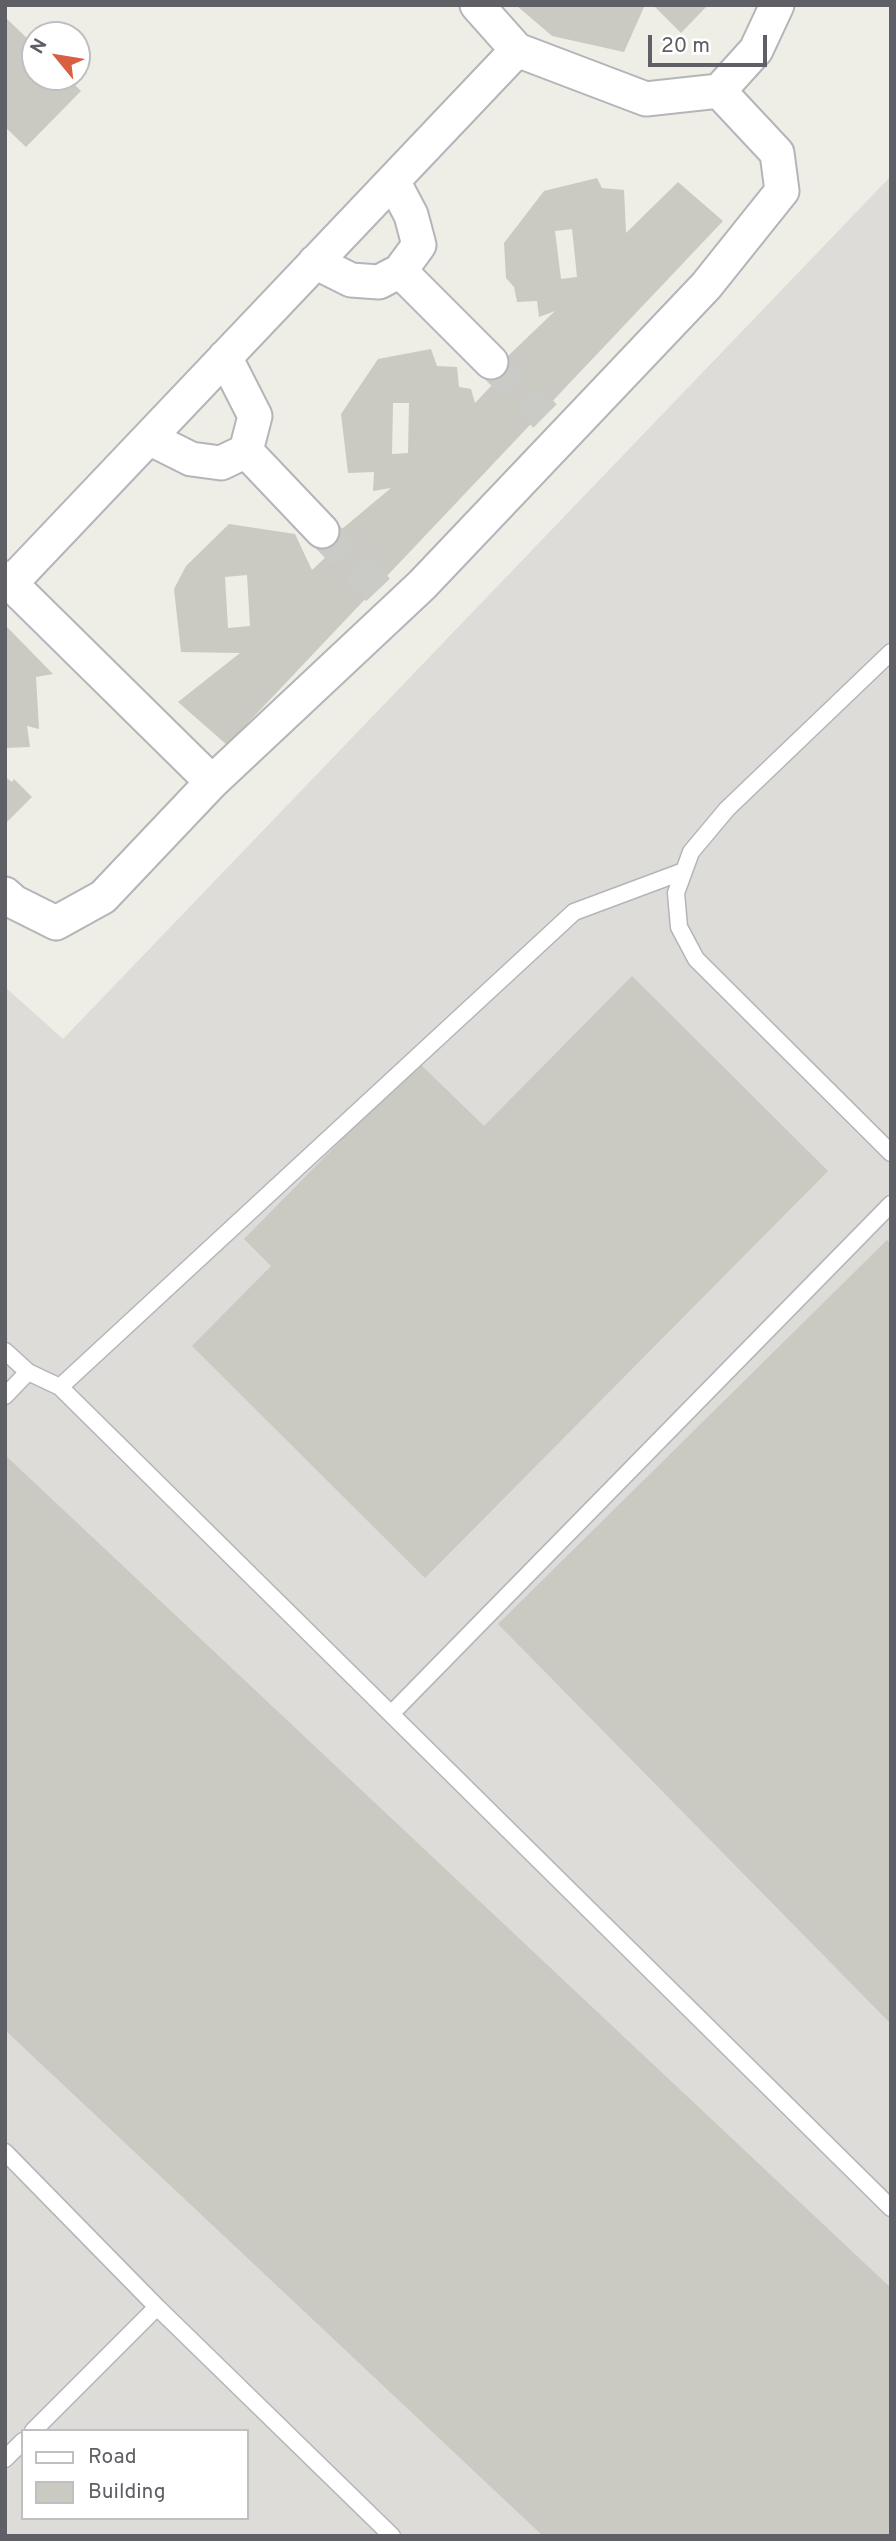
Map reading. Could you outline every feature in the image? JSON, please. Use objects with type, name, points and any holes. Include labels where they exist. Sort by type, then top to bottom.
[{"type":"street","points":[[477,5],[517,50],[646,99],[719,91],[757,50],[777,5]]},
{"type":"street","points":[[212,782],[8,580],[149,438],[517,50]]},
{"type":"street","points":[[5,894],[14,902],[56,923],[103,897],[387,599],[422,585],[555,426],[706,286],[782,191],[777,153],[719,91]]},
{"type":"street","points":[[316,262],[351,280],[360,281],[379,282],[400,271],[419,245],[411,215],[393,181]]},
{"type":"street","points":[[400,271],[491,362]]},
{"type":"street","points":[[149,438],[191,459],[221,463],[246,451],[255,416],[225,357]]},
{"type":"street","points":[[246,451],[322,531]]},
{"type":"lane","points":[[891,652],[727,809],[691,852],[676,893],[679,927],[696,959],[891,1153]]},
{"type":"lane","points":[[60,1387],[574,912],[684,871]]},
{"type":"lane","points":[[391,1714],[891,1204]]},
{"type":"lane","points":[[5,1351],[28,1372],[60,1387],[889,2203]]},
{"type":"lane","points":[[5,1396],[28,1372]]},
{"type":"lane","points":[[5,2152],[157,2307],[392,2536]]},
{"type":"lane","points":[[35,2429],[157,2307]]},
{"type":"lane","points":[[5,2459],[21,2443]]},
{"type":"shaded area","points":[[891,176],[891,2536],[5,2536],[5,987],[63,1039]]},
{"type":"building","points":[[516,5],[645,5],[624,52],[552,36]]},
{"type":"building","points":[[653,5],[708,5],[681,33]]},
{"type":"building","points":[[5,17],[21,32],[21,91],[81,91],[26,147],[5,127]]},
{"type":"building","points":[[597,178],[602,188],[624,190],[626,233],[678,182],[723,221],[227,745],[178,702],[240,653],[181,652],[174,589],[186,566],[229,524],[295,534],[312,570],[327,556],[318,549],[391,488],[373,491],[374,472],[348,473],[341,414],[378,359],[431,349],[437,366],[457,367],[459,387],[471,389],[475,403],[492,385],[486,377],[555,311],[539,317],[537,301],[517,302],[514,287],[506,278],[504,243],[544,191]],"holes":[[[572,229],[577,277],[561,279],[555,231]],[[393,403],[409,403],[408,453],[392,454]],[[247,575],[250,626],[228,628],[225,577]]]},
{"type":"building","points":[[5,625],[53,674],[36,677],[39,729],[27,726],[30,747],[5,748]]},
{"type":"building","points":[[5,777],[12,782],[14,779],[32,797],[5,824]]},
{"type":"building","points":[[632,976],[828,1171],[425,1578],[192,1346],[271,1266],[244,1239],[418,1062],[484,1126]]},
{"type":"building","points":[[887,1240],[891,1244],[891,2024],[498,1624]]},
{"type":"building","points":[[5,1455],[891,2288],[891,2536],[543,2536],[5,2030]]},
{"type":"tunnel","points":[[491,362],[545,416]]},
{"type":"tunnel","points":[[322,531],[378,590]]}]
